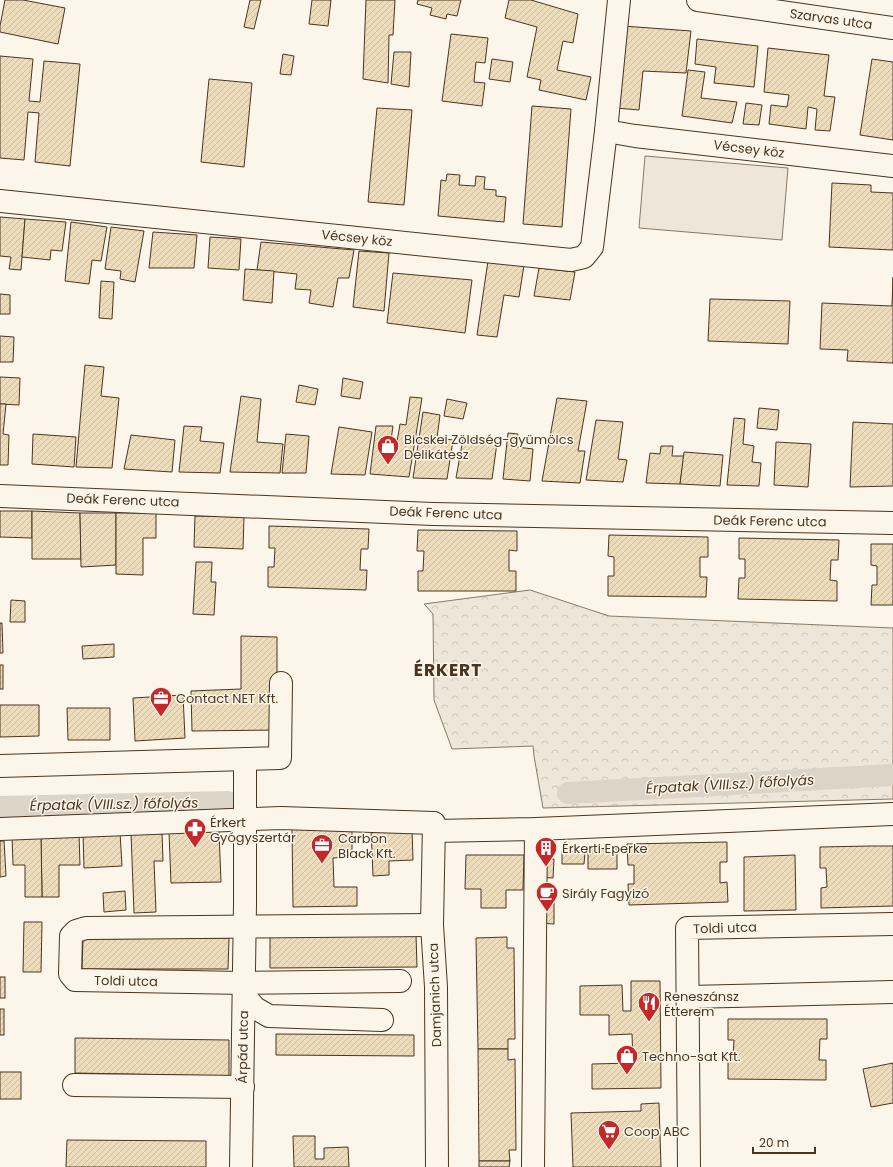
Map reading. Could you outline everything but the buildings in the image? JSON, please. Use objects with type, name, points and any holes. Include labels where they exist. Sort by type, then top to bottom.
[{"type":"street","name":"Vécsey köz","points":[[0,201],[571,260],[584,257],[592,248],[606,131],[619,0]]},
{"type":"street","name":"Szarvas utca","points":[[698,0],[893,28]]},
{"type":"street","name":"Vécsey köz","points":[[606,131],[634,136],[893,166]]},
{"type":"street","name":"Deák Ferenc utca","points":[[0,496],[433,514],[893,523]]},
{"type":"street","points":[[0,766],[280,758],[281,683]]},
{"type":"street","points":[[245,759],[245,926]]},
{"type":"street","points":[[0,829],[281,818],[434,827],[536,829],[893,814]]},
{"type":"street","name":"Damjanich utca","points":[[434,827],[432,924],[436,987],[437,1167]]},
{"type":"street","points":[[533,1167],[536,829]]},
{"type":"street","name":"Toldi utca","points":[[400,981],[244,989],[75,980],[70,974],[71,936],[76,931],[86,928],[432,924]]},
{"type":"street","name":"Toldi utca","points":[[688,998],[687,928],[893,924]]},
{"type":"street","name":"Árpád utca","points":[[241,1167],[245,926]]},
{"type":"street","points":[[244,989],[255,1008],[270,1016],[382,1020]]},
{"type":"street","points":[[689,1167],[688,998],[893,992]]},
{"type":"street","points":[[74,1085],[243,1087]]},
{"type":"green space","points":[[645,156],[788,168],[782,240],[639,228]]},
{"type":"green space","points":[[530,590],[609,616],[893,628],[893,799],[543,808],[533,746],[452,749],[434,700],[433,614],[424,604]]},
{"type":"waterway","name":"Érpatak (VIII.sz.) főfolyás","points":[[568,793],[893,775]]},
{"type":"waterway","name":"Érpatak (VIII.sz.) főfolyás","points":[[0,807],[228,802]]},
{"type":"place","name":"Bicskei Zöldség-gyümölcs Delikátesz","points":[[388,466]]},
{"type":"place","name":"Contact NET Kft.","points":[[161,718]]},
{"type":"place","name":"Érkert Gyógyszertár","points":[[195,848]]},
{"type":"place","name":"Carbon Black Kft.","points":[[322,864]]},
{"type":"place","name":"Érkerti Eperke","points":[[546,868]]},
{"type":"place","name":"Sirály Fagyizó","points":[[547,912]]},
{"type":"place","name":"Reneszánsz Étterem","points":[[649,1022]]},
{"type":"place","name":"Techno-sat Kft.","points":[[627,1076]]},
{"type":"place","name":"Coop ABC","points":[[609,1150]]},
{"type":"district","name":"ÉRKERT","points":[[448,670]]}]
